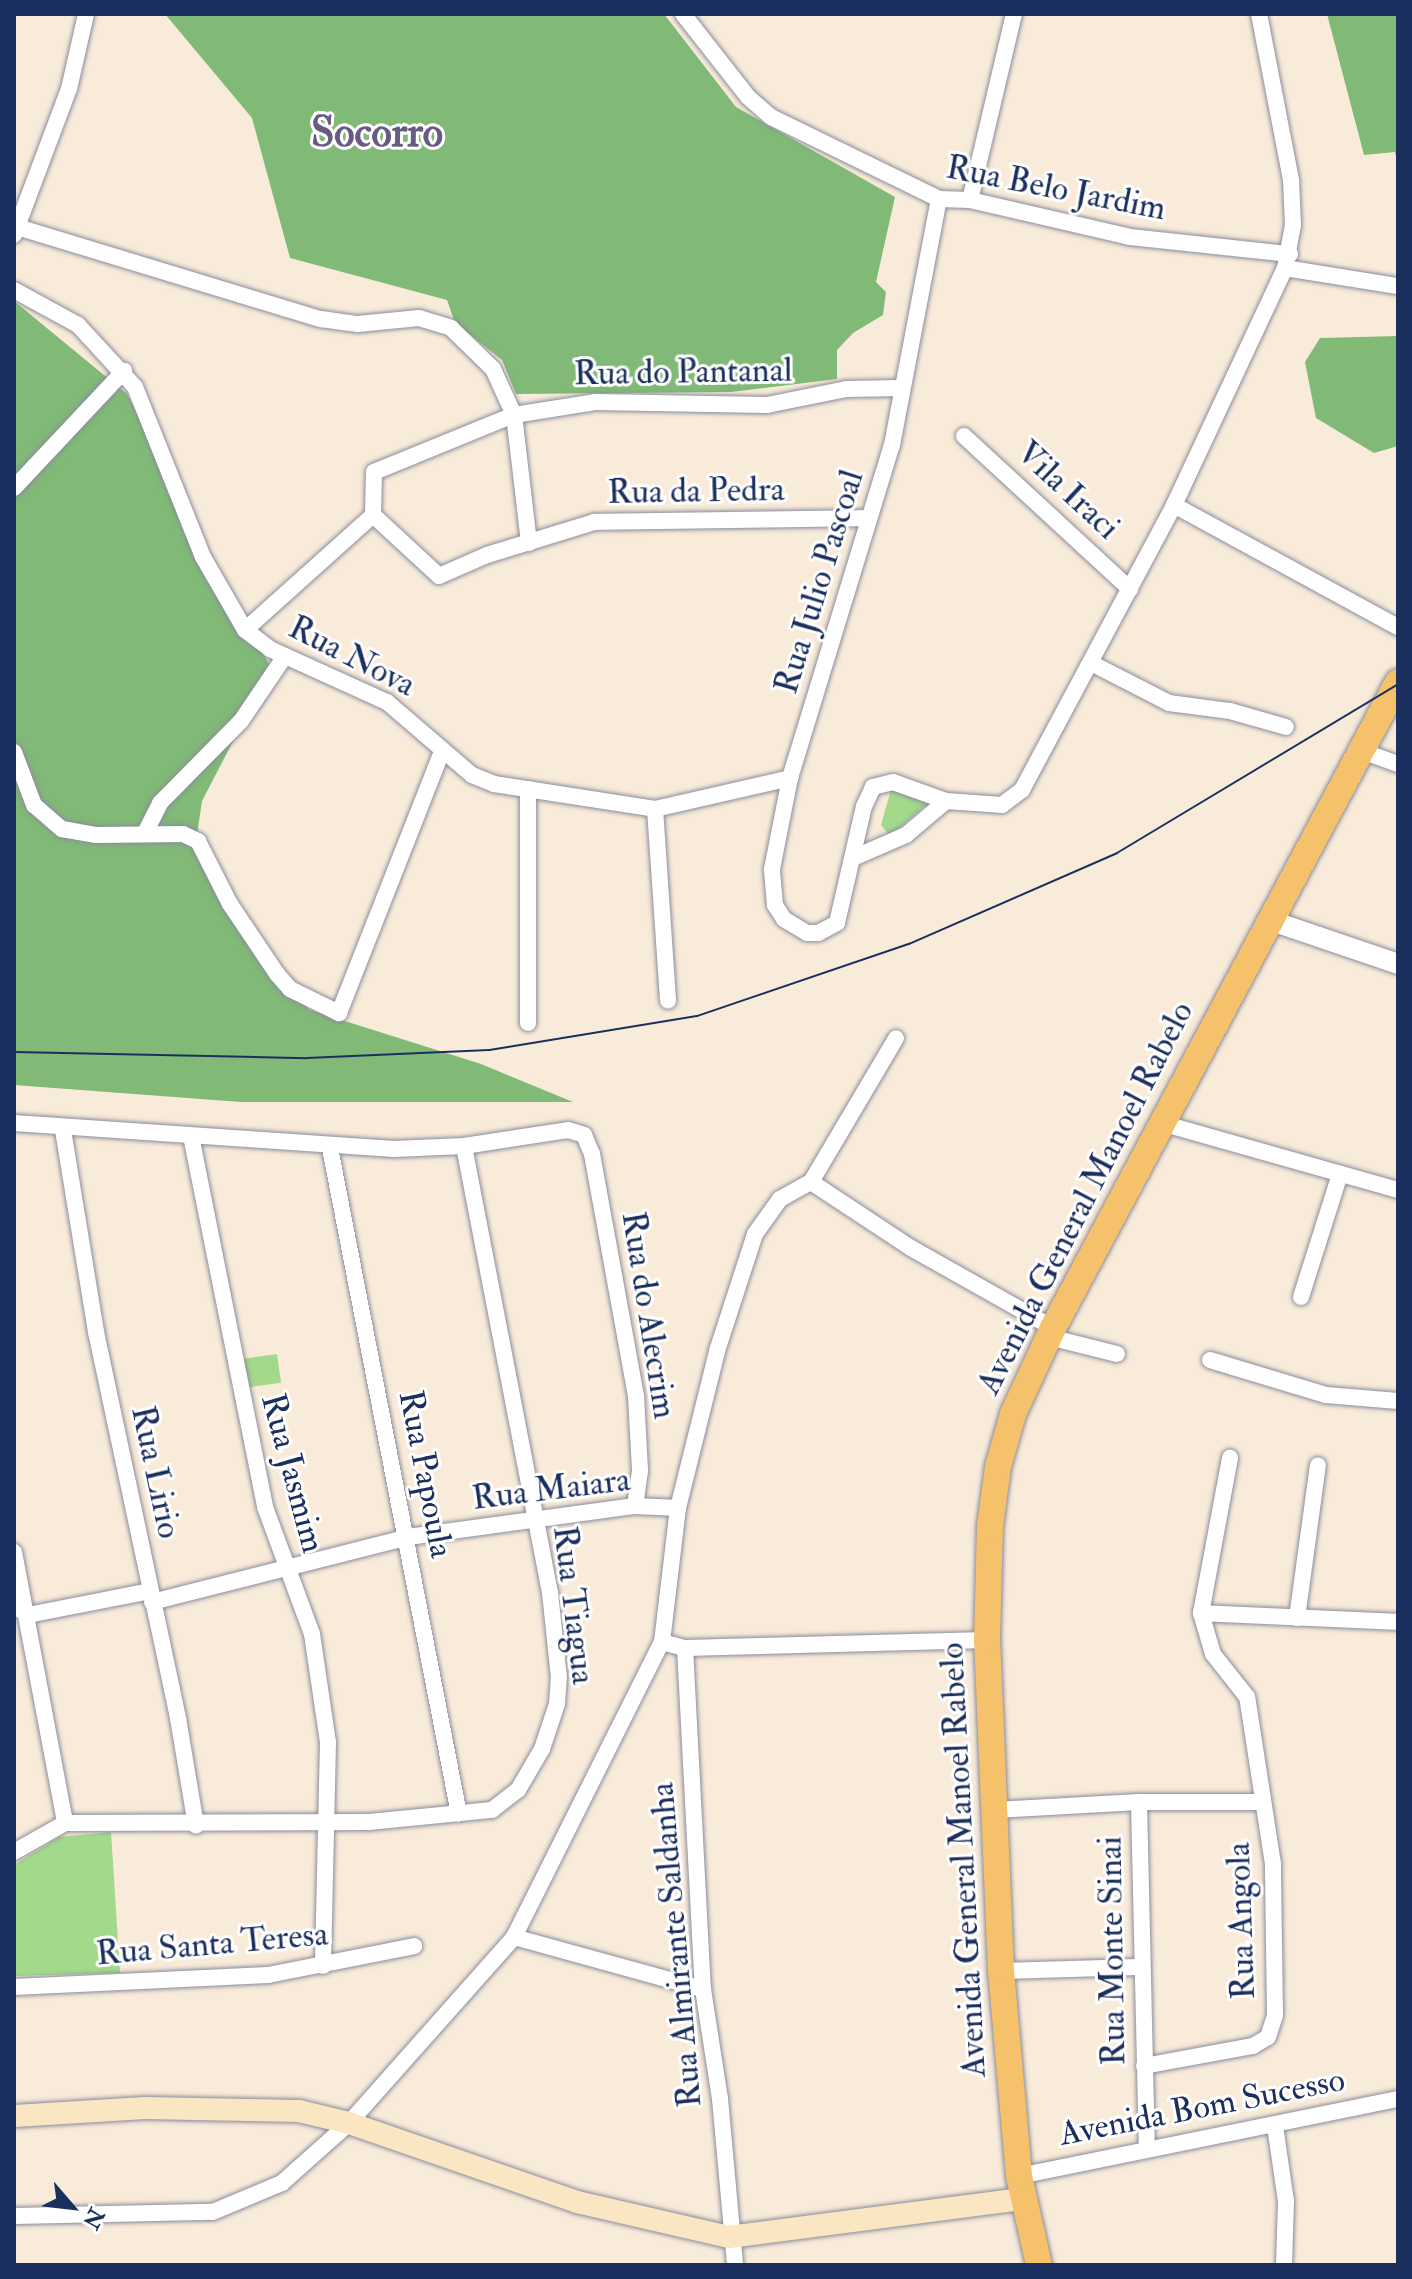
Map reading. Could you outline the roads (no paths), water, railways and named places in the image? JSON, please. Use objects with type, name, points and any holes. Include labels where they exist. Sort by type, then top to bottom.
[{"type":"main road","name":"Avenida General Manoel Rabelo","points":[[1039,2265],[1020,2187],[1001,1971],[987,1640],[990,1526],[998,1467],[1013,1414],[1051,1333],[1398,682]]},
{"type":"main road","points":[[14,2116],[273,2108],[349,2123],[577,2202],[729,2237],[1020,2187]]},
{"type":"street","points":[[86,14],[69,89],[15,230],[321,319],[358,324],[419,318],[451,328],[493,369],[514,415],[529,543]]},
{"type":"street","name":"Rua Belo Jardim","points":[[683,14],[748,97],[771,117],[939,199],[970,200],[1073,228],[1288,261],[1398,286]]},
{"type":"street","points":[[970,200],[1013,14]]},
{"type":"street","points":[[853,858],[873,787],[893,782],[946,801],[991,806],[1013,801],[1091,663],[1174,505],[1288,261],[1291,180],[1259,14]]},
{"type":"street","name":"Rua Julio Pascoal","points":[[853,858],[837,923],[807,933],[784,919],[775,905],[772,869],[790,778],[892,445],[939,199]]},
{"type":"street","name":"Rua Nova","points":[[14,290],[78,325],[124,371],[155,429],[203,557],[245,630],[285,656],[387,702],[472,775],[528,789],[655,809],[790,778]]},
{"type":"street","points":[[14,488],[124,371]]},
{"type":"street","name":"Rua do Pantanal","points":[[514,415],[595,402],[767,405],[846,389],[902,388]]},
{"type":"street","points":[[245,630],[373,515],[374,472],[514,415]]},
{"type":"street","name":"Vila Iraci","points":[[964,436],[1130,589]]},
{"type":"street","points":[[1174,505],[1398,627]]},
{"type":"street","name":"Rua da Pedra","points":[[373,515],[439,576],[529,543],[609,521],[868,518]]},
{"type":"street","points":[[145,833],[160,803],[241,721],[285,656]]},
{"type":"street","points":[[1091,663],[1169,703],[1230,711],[1286,727]]},
{"type":"street","points":[[1362,751],[1398,764]]},
{"type":"street","points":[[14,752],[34,805],[50,823],[96,835],[183,834],[198,841],[230,904],[277,974],[290,989],[339,1013],[442,752]]},
{"type":"street","points":[[528,789],[528,1023]]},
{"type":"street","points":[[853,858],[906,835],[946,801]]},
{"type":"street","points":[[655,809],[668,1001]]},
{"type":"street","points":[[1269,920],[1398,964]]},
{"type":"street","points":[[14,2216],[213,2212],[282,2183],[349,2123],[514,1937],[662,1642],[678,1508],[717,1351],[755,1234],[780,1199],[811,1182],[896,1038]]},
{"type":"street","points":[[14,1123],[63,1130],[191,1136],[330,1148],[464,1146]]},
{"type":"street","points":[[1161,1123],[1398,1190]]},
{"type":"street","name":"Rua Lirio","points":[[63,1130],[96,1332],[196,1825]]},
{"type":"street","name":"Rua do Alecrim","points":[[464,1146],[568,1130],[584,1135],[592,1154],[636,1396],[640,1471],[635,1506]]},
{"type":"street","name":"Rua Jasmim","points":[[191,1136],[240,1400],[265,1507],[312,1634],[328,1742],[325,1824]]},
{"type":"street","name":"Rua Tiagua","points":[[65,1823],[325,1824],[492,1810],[518,1790],[542,1749],[557,1704],[552,1606],[464,1146]]},
{"type":"street","name":"Rua Papoula","points":[[330,1148],[408,1537],[459,1814]]},
{"type":"street","points":[[1301,1297],[1340,1174]]},
{"type":"street","points":[[811,1182],[911,1248],[1051,1333],[1117,1354]]},
{"type":"street","points":[[1210,1360],[1326,1395],[1398,1401]]},
{"type":"street","points":[[1230,1458],[1201,1613],[1398,1622]]},
{"type":"street","points":[[1297,1618],[1318,1465]]},
{"type":"street","name":"Rua Maiara","points":[[21,1610],[151,1596],[408,1537],[534,1523],[635,1506],[678,1508]]},
{"type":"street","points":[[14,1552],[21,1610],[65,1823],[14,1852]]},
{"type":"street","name":"Rua Angola","points":[[1144,2066],[1253,2046],[1268,2037],[1275,2015],[1275,1889],[1247,1697],[1213,1654],[1201,1613]]},
{"type":"street","points":[[662,1642],[685,1648],[987,1640]]},
{"type":"street","name":"Rua Almirante Saldanha","points":[[685,1648],[703,1989],[720,2099],[729,2237],[735,2265]]},
{"type":"street","points":[[995,1810],[1139,1802],[1263,1802]]},
{"type":"street","name":"Rua Monte Sinai","points":[[1139,1802],[1139,1967],[1147,2147]]},
{"type":"street","points":[[323,1966],[325,1824]]},
{"type":"street","points":[[514,1937],[703,1989]]},
{"type":"street","name":"Rua Santa Teresa","points":[[14,1987],[268,1975],[414,1946]]},
{"type":"street","points":[[1001,1971],[1139,1967]]},
{"type":"street","name":"Avenida Bom Sucesso","points":[[1020,2187],[1147,2147],[1275,2126],[1398,2099]]},
{"type":"street","points":[[1275,2126],[1285,2180],[1284,2265]]},
{"type":"tram line","points":[[14,1052],[307,1058],[489,1050],[697,1016],[909,944],[1117,853],[1398,684]]},
{"type":"district","name":"Socorro","points":[[377,133]]}]
